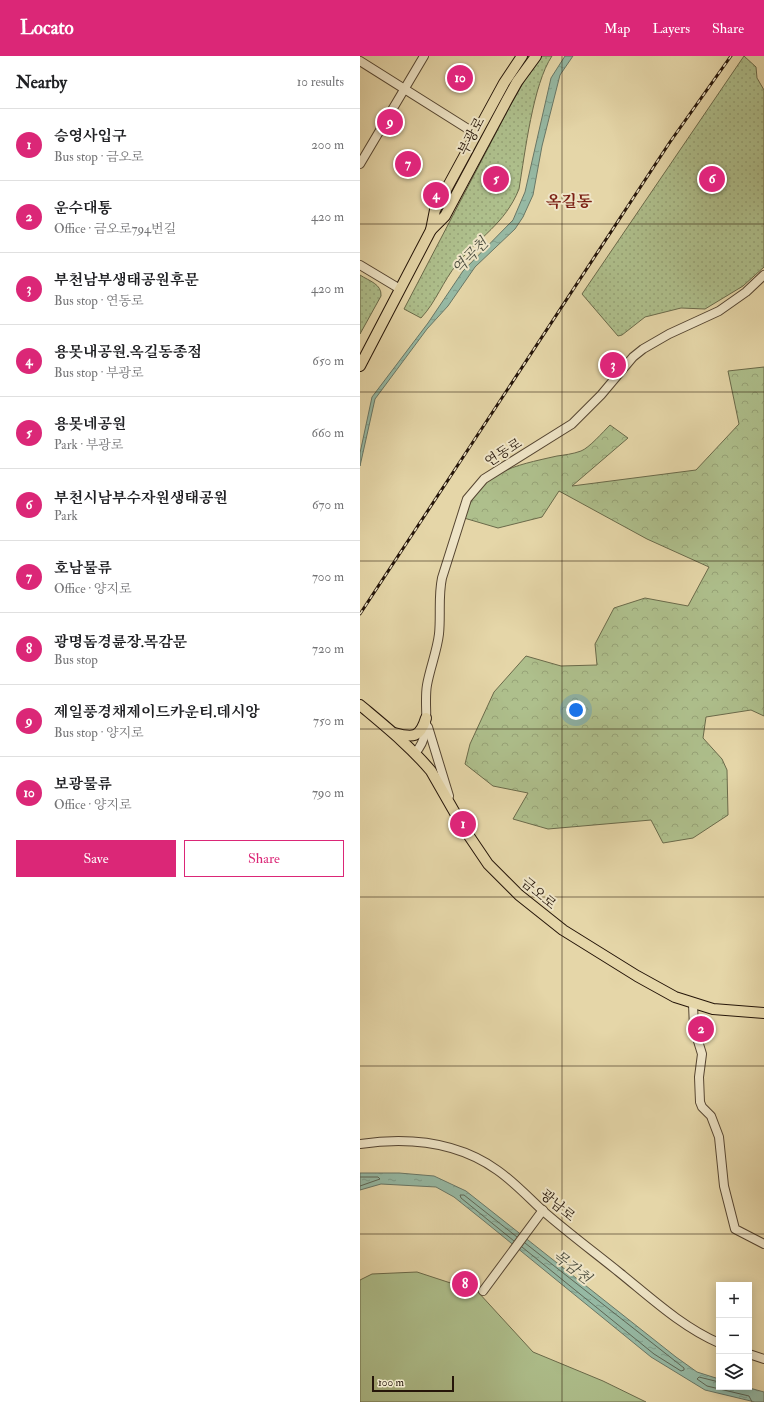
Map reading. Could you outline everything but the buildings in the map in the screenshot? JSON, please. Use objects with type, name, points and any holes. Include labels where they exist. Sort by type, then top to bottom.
[{"type":"main road","name":"부광로","points":[[360,366],[431,230],[435,210],[504,83],[522,56]]},
{"type":"main road","name":"부광로","points":[[431,230],[445,216],[507,100],[521,76],[536,56]]},
{"type":"main road","name":"금오로","points":[[360,705],[415,753],[431,772],[474,844],[488,864],[519,895],[563,930],[637,976],[675,997],[693,1004],[725,1011],[764,1013]]},
{"type":"main road","points":[[393,733],[410,737],[415,735],[423,730],[426,718]]},
{"type":"street","points":[[360,164],[424,56]]},
{"type":"street","points":[[360,61],[476,134]]},
{"type":"street","points":[[360,264],[400,289]]},
{"type":"street","name":"연동로","points":[[415,753],[424,739],[427,685],[439,634],[439,592],[467,499],[484,479],[572,424],[601,395],[633,357],[669,334],[719,311],[746,292],[764,275]]},
{"type":"street","points":[[426,718],[435,754],[452,808]]},
{"type":"street","points":[[693,1004],[694,1028],[702,1054],[699,1076],[700,1102],[702,1107],[711,1116],[719,1137],[724,1186],[735,1229],[764,1244]]},
{"type":"street","name":"광남로","points":[[360,1144],[406,1140],[432,1143],[460,1151],[498,1170],[543,1210],[667,1311],[692,1329],[716,1341]]},
{"type":"street","points":[[483,1291],[543,1210]]},
{"type":"street","points":[[752,1355],[764,1358]]},
{"type":"green space","points":[[542,56],[552,56],[545,68],[535,101],[527,138],[519,189],[513,201],[499,221],[465,254],[457,264],[421,318],[404,309],[509,108],[527,76]]},
{"type":"green space","points":[[744,56],[756,67],[757,78],[764,90],[764,267],[743,286],[705,309],[681,308],[645,317],[622,335],[618,336],[582,294]]},
{"type":"green space","points":[[360,275],[371,281],[379,288],[381,296],[360,334]]},
{"type":"green space","points":[[764,367],[764,716],[751,710],[706,717],[703,738],[722,759],[727,770],[728,815],[693,838],[663,843],[651,820],[548,829],[513,819],[528,793],[493,786],[465,764],[470,744],[494,692],[526,656],[561,666],[597,665],[595,644],[614,608],[645,598],[688,606],[709,567],[647,539],[559,491],[542,517],[498,528],[464,518],[471,502],[479,490],[489,480],[500,473],[526,463],[581,451],[592,443],[610,425],[628,438],[572,486],[696,470],[739,424],[728,371]]},
{"type":"green space","points":[[417,1272],[478,1292],[533,1352],[603,1381],[646,1402],[360,1402],[360,1280],[372,1274]]},
{"type":"water","points":[[565,56],[573,56],[560,75],[542,146],[533,195],[523,217],[515,229],[475,267],[448,306],[427,329],[375,399],[360,466],[360,453],[372,397],[428,323],[463,271],[513,220],[525,192],[551,78]]},
{"type":"water","name":"목감천","points":[[360,1173],[399,1173],[434,1176],[466,1191],[676,1357],[697,1372],[716,1378],[716,1390],[752,1390],[752,1389],[764,1392],[764,1402],[755,1402],[705,1390],[651,1357],[454,1197],[436,1187],[381,1184],[360,1190]]},
{"type":"railway","points":[[360,614],[670,142],[731,56]]},
{"type":"place","name":"보광물류","points":[[460,78]]},
{"type":"place","name":"제일풍경채제이드카운티.데시앙","points":[[390,122]]},
{"type":"place","name":"호남물류","points":[[408,164]]},
{"type":"place","name":"용못네공원","points":[[496,179]]},
{"type":"place","name":"부천시남부수자원생태공원","points":[[712,179]]},
{"type":"place","name":"용못내공원.옥길동종점","points":[[436,195]]},
{"type":"place","name":"부천남부생태공원후문","points":[[613,365]]},
{"type":"place","name":"승영사입구","points":[[463,824]]},
{"type":"place","name":"운수대통","points":[[701,1029]]},
{"type":"place","name":"광명돔경륜장.목감문","points":[[465,1284]]},
{"type":"district","name":"옥길동","points":[[569,201]]},
{"type":"water label","name":"역곡천","points":[[470,256]]}]
